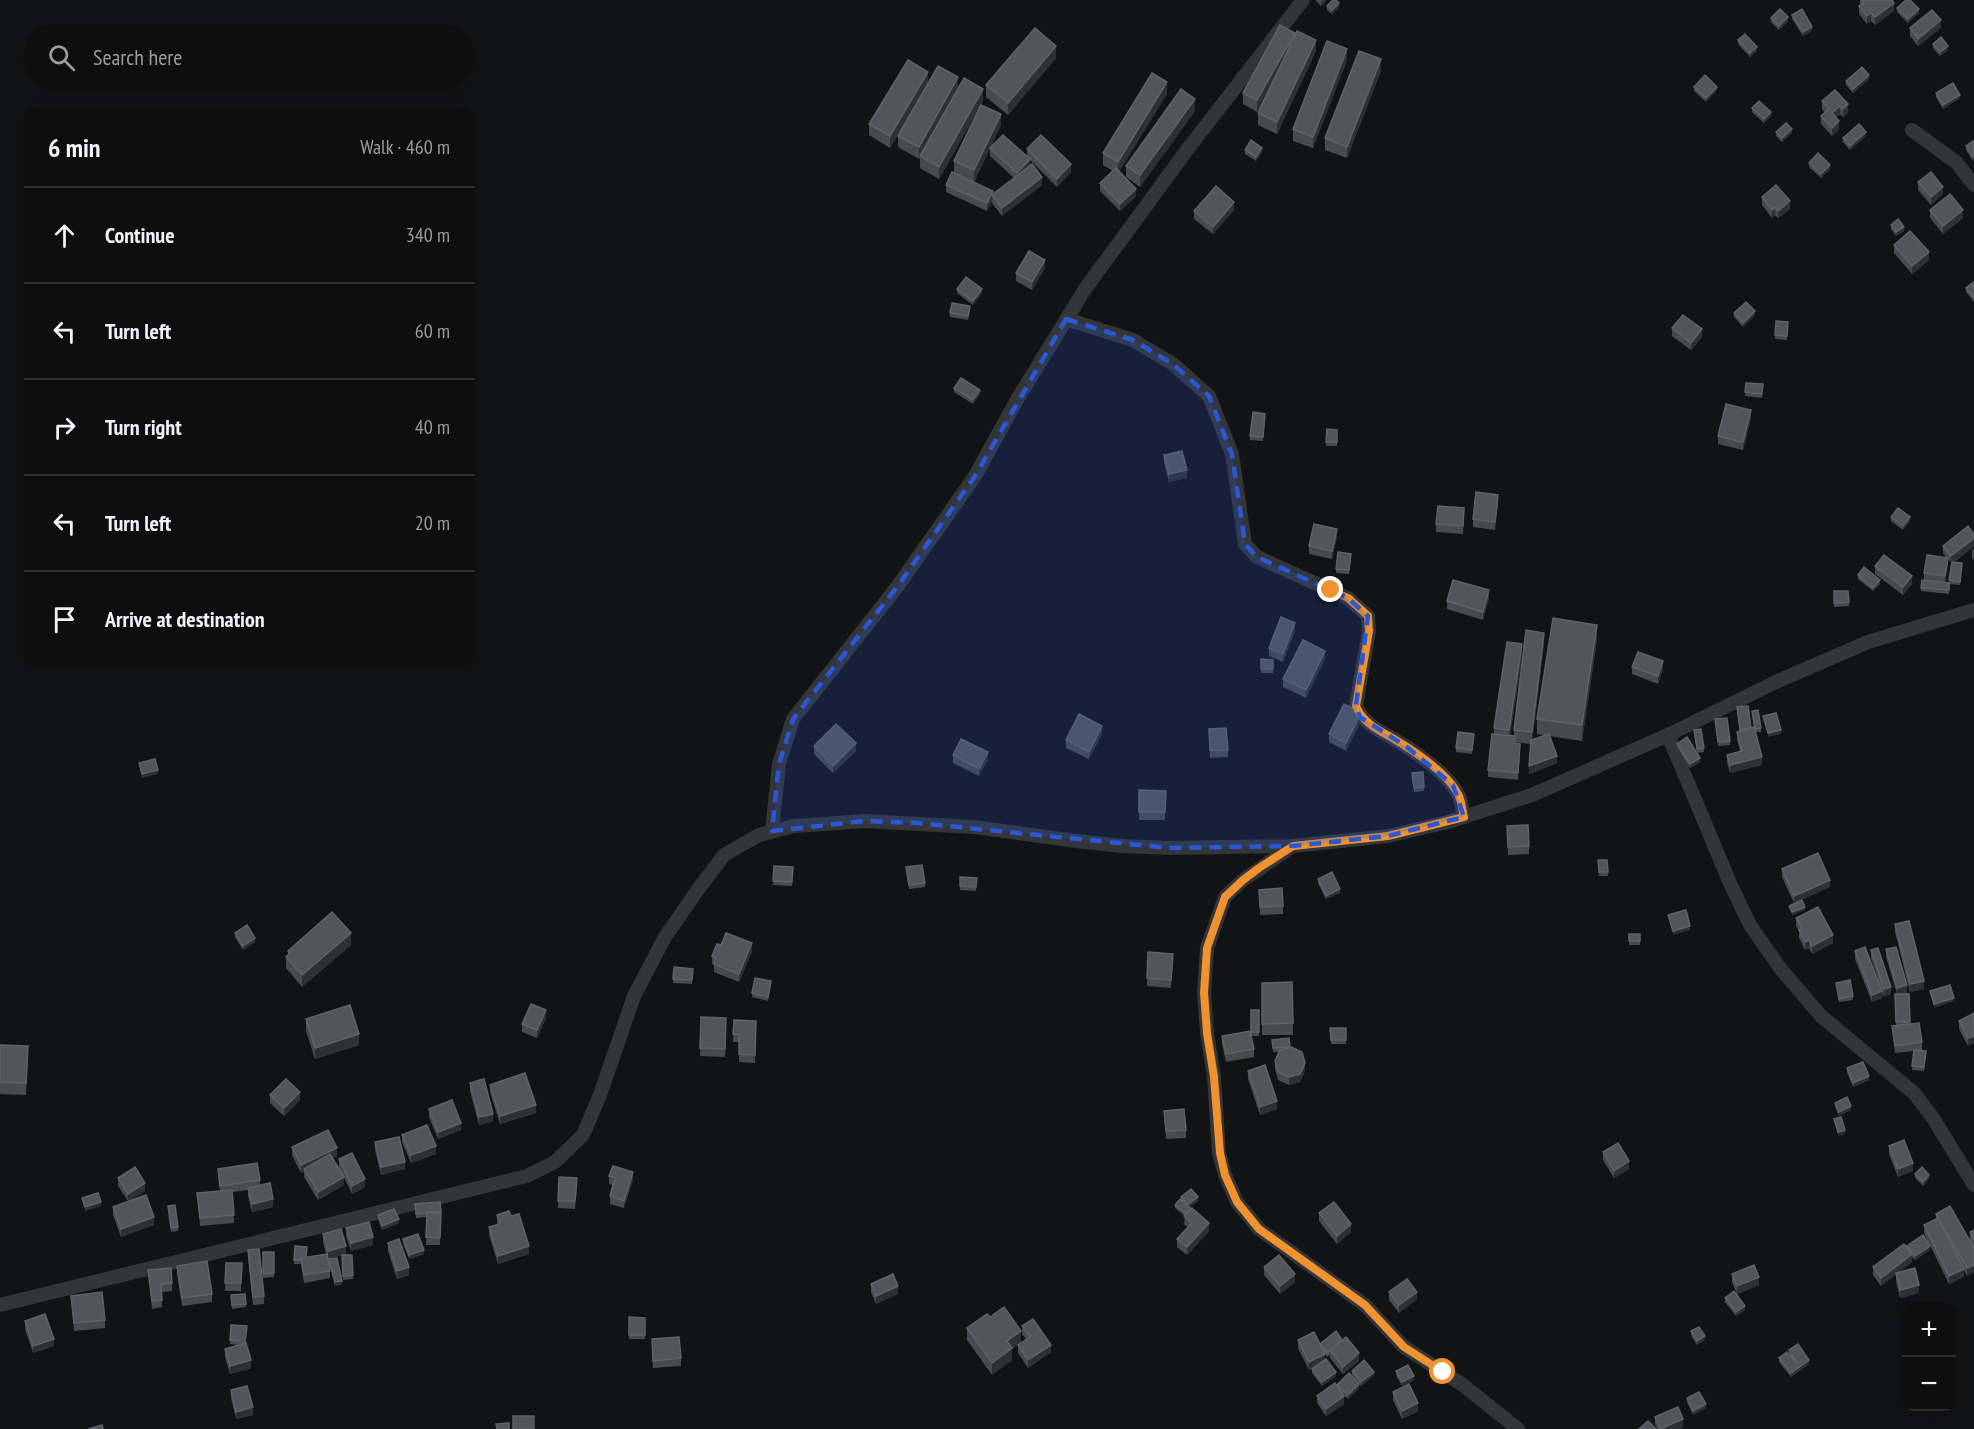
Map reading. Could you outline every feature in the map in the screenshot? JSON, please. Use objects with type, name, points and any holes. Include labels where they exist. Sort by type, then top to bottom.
[{"type":"street","points":[[772,831],[779,764],[793,719],[897,587],[975,476],[1018,398],[1085,289],[1187,150],[1303,0]]},
{"type":"street","points":[[1912,130],[1957,163],[1974,185]]},
{"type":"street","points":[[1066,319],[1133,340],[1173,364],[1209,396],[1232,454],[1245,544],[1257,557],[1348,598],[1368,616],[1369,631],[1356,706],[1360,717],[1407,747],[1453,785],[1460,797],[1464,817]]},
{"type":"street","points":[[0,1305],[527,1176],[555,1162],[583,1135],[600,1095],[634,996],[665,938],[724,855],[759,835],[794,826],[865,821],[974,827],[1122,846],[1169,848],[1293,846],[1388,836],[1464,817],[1532,795],[1668,735],[1778,681],[1868,642],[1974,610]]},
{"type":"street","points":[[1668,735],[1750,925],[1780,968],[1821,1016],[1914,1093],[1933,1118],[1974,1185]]},
{"type":"street","points":[[1293,846],[1243,880],[1225,897],[1207,948],[1204,993],[1207,1033],[1214,1077],[1220,1153],[1225,1175],[1237,1202],[1259,1229],[1365,1305],[1404,1347],[1463,1385],[1518,1429]]},
{"type":"highlighted area","points":[[1066,319],[1133,340],[1173,364],[1209,396],[1232,454],[1245,544],[1257,557],[1348,598],[1368,616],[1356,706],[1360,717],[1407,747],[1453,785],[1464,817],[1388,836],[1293,846],[1169,848],[917,823],[865,821],[772,831],[779,764],[793,719],[897,587],[975,476]]},
{"type":"building","points":[[1333,0],[1339,3],[1332,10],[1327,6]]},
{"type":"building","points":[[1862,0],[1892,0],[1894,3],[1875,17],[1871,13],[1867,16],[1859,6],[1864,3]]},
{"type":"building","points":[[1906,0],[1910,0],[1919,9],[1908,19],[1897,8]]},
{"type":"building","points":[[1780,9],[1788,17],[1779,26],[1771,18]]},
{"type":"building","points":[[1802,9],[1812,27],[1803,32],[1792,15]]},
{"type":"building","points":[[1932,10],[1941,20],[1918,39],[1910,28]]},
{"type":"building","points":[[1280,25],[1295,33],[1257,100],[1243,93]]},
{"type":"building","points":[[1035,28],[1056,46],[1008,103],[986,85]]},
{"type":"building","points":[[1297,31],[1316,40],[1277,122],[1258,113]]},
{"type":"building","points":[[1745,34],[1757,47],[1750,53],[1738,40]]},
{"type":"building","points":[[1941,37],[1948,46],[1940,52],[1933,44]]},
{"type":"building","points":[[1327,41],[1347,49],[1313,137],[1293,129]]},
{"type":"building","points":[[1359,51],[1381,59],[1347,147],[1325,138]]},
{"type":"building","points":[[908,60],[928,72],[890,136],[869,124]]},
{"type":"building","points":[[938,66],[958,77],[919,147],[898,136]]},
{"type":"building","points":[[1862,67],[1869,75],[1853,89],[1846,81]]},
{"type":"building","points":[[1152,73],[1167,82],[1118,162],[1103,153]]},
{"type":"building","points":[[1705,75],[1717,87],[1706,98],[1694,87]]},
{"type":"building","points":[[964,78],[983,89],[939,167],[920,156]]},
{"type":"building","points":[[1953,83],[1960,95],[1943,105],[1936,93]]},
{"type":"building","points":[[1181,89],[1195,99],[1140,175],[1126,166]]},
{"type":"building","points":[[1835,90],[1848,104],[1843,109],[1840,106],[1832,113],[1839,121],[1832,128],[1821,116],[1829,109],[1822,101]]},
{"type":"building","points":[[1759,101],[1771,112],[1764,119],[1752,108]]},
{"type":"building","points":[[981,105],[1001,114],[974,170],[954,161]]},
{"type":"building","points":[[1786,123],[1792,129],[1782,138],[1776,132]]},
{"type":"building","points":[[1859,124],[1866,132],[1850,146],[1843,138]]},
{"type":"building","points":[[1003,135],[1030,159],[1017,173],[990,148]]},
{"type":"building","points":[[1041,135],[1071,164],[1057,179],[1027,149]]},
{"type":"building","points":[[1251,140],[1262,148],[1256,157],[1245,150]]},
{"type":"building","points":[[1973,141],[1974,143],[1973,157],[1966,146]]},
{"type":"building","points":[[1818,153],[1830,165],[1821,174],[1809,163]]},
{"type":"building","points":[[1032,164],[1042,177],[1002,208],[992,195]]},
{"type":"building","points":[[1116,168],[1136,189],[1120,204],[1100,183]]},
{"type":"building","points":[[952,172],[993,191],[987,203],[946,185]]},
{"type":"building","points":[[1931,172],[1943,187],[1931,197],[1918,182]]},
{"type":"building","points":[[1776,185],[1790,201],[1778,211],[1775,207],[1772,210],[1762,197]]},
{"type":"building","points":[[1216,186],[1234,202],[1213,227],[1194,211]]},
{"type":"building","points":[[1950,194],[1963,210],[1943,226],[1930,210]]},
{"type":"building","points":[[1898,219],[1904,227],[1896,232],[1891,225]]},
{"type":"building","points":[[1910,231],[1929,252],[1912,266],[1894,245]]},
{"type":"building","points":[[1029,251],[1045,260],[1032,282],[1016,273]]},
{"type":"building","points":[[966,277],[982,289],[973,301],[957,289]]},
{"type":"building","points":[[1974,282],[1974,298],[1966,288]]},
{"type":"building","points":[[1746,302],[1755,311],[1743,323],[1734,313]]},
{"type":"building","points":[[952,303],[970,306],[968,316],[950,313]]},
{"type":"building","points":[[1683,315],[1702,329],[1691,343],[1672,328]]},
{"type":"building","points":[[1776,321],[1788,322],[1787,336],[1775,335]]},
{"type":"building","points":[[961,378],[980,390],[973,400],[954,388]]},
{"type":"building","points":[[1746,383],[1763,384],[1762,394],[1745,392]]},
{"type":"building","points":[[1726,404],[1751,410],[1743,442],[1718,436]]},
{"type":"building","points":[[1253,412],[1265,414],[1263,437],[1250,436]]},
{"type":"building","points":[[1327,429],[1337,430],[1337,442],[1326,442]]},
{"type":"building","points":[[1182,451],[1187,470],[1169,474],[1164,455]]},
{"type":"building","points":[[1476,492],[1498,495],[1495,522],[1473,519]]},
{"type":"building","points":[[1438,506],[1464,508],[1463,526],[1436,524]]},
{"type":"building","points":[[1898,508],[1910,517],[1903,526],[1891,517]]},
{"type":"building","points":[[1314,524],[1337,529],[1332,551],[1309,546]]},
{"type":"building","points":[[1968,526],[1974,538],[1951,556],[1943,546]]},
{"type":"building","points":[[1338,552],[1351,554],[1349,570],[1336,569]]},
{"type":"building","points":[[1884,555],[1912,576],[1903,587],[1875,566]]},
{"type":"building","points":[[1927,555],[1948,558],[1945,576],[1924,573]]},
{"type":"building","points":[[1952,562],[1962,563],[1960,582],[1949,580]]},
{"type":"building","points":[[1864,567],[1880,580],[1873,588],[1858,575]]},
{"type":"building","points":[[1453,580],[1489,590],[1483,612],[1447,601]]},
{"type":"building","points":[[1922,580],[1949,583],[1949,590],[1921,588]]},
{"type":"building","points":[[1834,591],[1848,591],[1849,602],[1834,603]]},
{"type":"building","points":[[1281,617],[1295,623],[1283,654],[1269,648]]},
{"type":"building","points":[[1553,618],[1597,625],[1582,725],[1537,719]]},
{"type":"building","points":[[1526,630],[1544,633],[1532,732],[1514,730]]},
{"type":"building","points":[[1303,640],[1325,651],[1306,690],[1283,679]]},
{"type":"building","points":[[1507,642],[1522,644],[1509,730],[1494,728]]},
{"type":"building","points":[[1638,652],[1663,661],[1658,676],[1632,667]]},
{"type":"building","points":[[1261,659],[1273,660],[1273,669],[1261,669]]},
{"type":"building","points":[[1344,704],[1361,713],[1346,743],[1329,734]]},
{"type":"building","points":[[1748,706],[1751,728],[1740,730],[1737,707]]},
{"type":"building","points":[[1758,710],[1761,728],[1755,729],[1752,711]]},
{"type":"building","points":[[1776,713],[1781,730],[1768,733],[1763,716]]},
{"type":"building","points":[[1079,714],[1102,726],[1089,752],[1066,740]]},
{"type":"building","points":[[1727,718],[1730,741],[1718,742],[1715,719]]},
{"type":"building","points":[[836,724],[856,743],[833,766],[814,746]]},
{"type":"building","points":[[1754,727],[1762,757],[1730,765],[1727,755],[1742,751],[1737,732]]},
{"type":"building","points":[[1226,728],[1228,750],[1210,750],[1209,729]]},
{"type":"building","points":[[1701,729],[1704,748],[1697,749],[1694,730]]},
{"type":"building","points":[[1458,732],[1474,734],[1472,750],[1456,748]]},
{"type":"building","points":[[1492,734],[1515,736],[1514,743],[1520,744],[1518,773],[1488,770]]},
{"type":"building","points":[[1549,734],[1557,756],[1529,766],[1531,740]]},
{"type":"building","points":[[1687,737],[1700,758],[1690,764],[1677,744]]},
{"type":"building","points":[[961,739],[988,752],[979,769],[953,755]]},
{"type":"building","points":[[155,759],[158,770],[142,774],[139,763]]},
{"type":"building","points":[[1423,772],[1424,787],[1414,788],[1412,773]]},
{"type":"building","points":[[1139,790],[1166,791],[1165,812],[1139,812]]},
{"type":"building","points":[[1528,825],[1529,846],[1508,847],[1507,826]]},
{"type":"building","points":[[1818,853],[1830,880],[1794,896],[1782,869]]},
{"type":"building","points":[[1598,860],[1607,860],[1608,872],[1599,872]]},
{"type":"building","points":[[922,865],[925,883],[909,885],[906,867]]},
{"type":"building","points":[[774,866],[793,867],[792,882],[773,881]]},
{"type":"building","points":[[1332,872],[1340,889],[1326,896],[1318,879]]},
{"type":"building","points":[[960,877],[977,878],[976,887],[960,886]]},
{"type":"building","points":[[1282,888],[1283,906],[1260,907],[1259,890]]},
{"type":"building","points":[[1802,900],[1805,907],[1792,912],[1789,906]]},
{"type":"building","points":[[1818,907],[1833,935],[1812,946],[1809,940],[1805,942],[1796,918]]},
{"type":"building","points":[[1686,910],[1690,926],[1673,931],[1668,915]]},
{"type":"building","points":[[332,912],[351,933],[302,975],[286,957],[290,953],[288,951]]},
{"type":"building","points":[[1909,921],[1924,981],[1910,984],[1895,924]]},
{"type":"building","points":[[247,925],[255,938],[243,946],[235,933]]},
{"type":"building","points":[[726,933],[752,943],[739,974],[714,964],[716,958],[712,956],[717,944],[721,945]]},
{"type":"building","points":[[1629,934],[1640,934],[1640,941],[1629,941]]},
{"type":"building","points":[[1865,947],[1882,991],[1872,995],[1855,951]]},
{"type":"building","points":[[1896,947],[1907,985],[1897,988],[1886,949]]},
{"type":"building","points":[[1878,948],[1891,987],[1884,989],[1871,950]]},
{"type":"building","points":[[1148,952],[1173,954],[1171,980],[1147,978]]},
{"type":"building","points":[[674,967],[693,969],[692,980],[673,979]]},
{"type":"building","points":[[755,978],[771,981],[768,997],[752,993]]},
{"type":"building","points":[[1850,980],[1853,996],[1839,999],[1836,983]]},
{"type":"building","points":[[1292,982],[1293,1023],[1262,1024],[1262,983]]},
{"type":"building","points":[[1950,985],[1954,998],[1934,1004],[1930,991]]},
{"type":"building","points":[[1895,994],[1909,994],[1910,1022],[1896,1022]]},
{"type":"building","points":[[531,1004],[546,1010],[537,1030],[522,1024]]},
{"type":"building","points":[[350,1005],[359,1034],[315,1048],[306,1019]]},
{"type":"building","points":[[1251,1010],[1259,1010],[1259,1032],[1251,1032]]},
{"type":"building","points":[[1974,1013],[1974,1036],[1968,1038],[1959,1021]]},
{"type":"building","points":[[701,1017],[726,1018],[725,1049],[700,1048]]},
{"type":"building","points":[[734,1020],[756,1021],[755,1055],[739,1054],[739,1034],[733,1034]]},
{"type":"building","points":[[1919,1023],[1922,1042],[1895,1046],[1892,1026]]},
{"type":"building","points":[[1330,1028],[1346,1028],[1346,1040],[1331,1040]]},
{"type":"building","points":[[1250,1031],[1254,1049],[1226,1054],[1222,1036]]},
{"type":"building","points":[[1289,1038],[1290,1047],[1273,1048],[1272,1040]]},
{"type":"building","points":[[0,1045],[28,1046],[26,1083],[0,1082]]},
{"type":"building","points":[[1291,1047],[1302,1052],[1305,1063],[1300,1074],[1289,1077],[1278,1072],[1275,1061],[1280,1050]]},
{"type":"building","points":[[1914,1050],[1926,1051],[1924,1067],[1912,1066]]},
{"type":"building","points":[[1863,1062],[1869,1076],[1853,1083],[1847,1068]]},
{"type":"building","points":[[1265,1065],[1277,1101],[1260,1107],[1248,1071]]},
{"type":"building","points":[[525,1073],[536,1105],[500,1116],[490,1085]]},
{"type":"building","points":[[286,1079],[300,1092],[284,1108],[270,1095]]},
{"type":"building","points":[[484,1079],[493,1114],[479,1117],[470,1083]]},
{"type":"building","points":[[1847,1097],[1851,1106],[1839,1112],[1835,1103]]},
{"type":"building","points":[[452,1100],[461,1123],[438,1132],[429,1109]]},
{"type":"building","points":[[1184,1109],[1186,1130],[1166,1131],[1164,1111]]},
{"type":"building","points":[[1841,1117],[1845,1130],[1838,1132],[1834,1119]]},
{"type":"building","points":[[427,1125],[436,1146],[411,1155],[402,1135]]},
{"type":"building","points":[[328,1130],[337,1148],[301,1165],[292,1147]]},
{"type":"building","points":[[399,1137],[405,1162],[381,1167],[375,1142]]},
{"type":"building","points":[[1904,1140],[1913,1163],[1898,1169],[1889,1146]]},
{"type":"building","points":[[1618,1143],[1629,1161],[1614,1171],[1603,1152]]},
{"type":"building","points":[[352,1153],[365,1179],[352,1186],[339,1159]]},
{"type":"building","points":[[330,1154],[344,1177],[318,1192],[304,1169]]},
{"type":"building","points":[[257,1163],[260,1180],[220,1186],[218,1169]]},
{"type":"building","points":[[613,1166],[633,1172],[624,1201],[610,1196],[615,1178],[609,1176]]},
{"type":"building","points":[[135,1167],[145,1183],[128,1194],[118,1178]]},
{"type":"building","points":[[1922,1167],[1929,1175],[1923,1182],[1915,1174]]},
{"type":"building","points":[[559,1177],[577,1178],[575,1201],[558,1201]]},
{"type":"building","points":[[270,1183],[273,1199],[252,1204],[248,1188]]},
{"type":"building","points":[[1191,1189],[1198,1197],[1187,1205],[1181,1197]]},
{"type":"building","points":[[232,1190],[234,1215],[200,1218],[197,1193]]},
{"type":"building","points":[[98,1193],[101,1202],[85,1207],[82,1198]]},
{"type":"building","points":[[146,1195],[154,1217],[121,1229],[113,1207]]},
{"type":"building","points":[[1180,1199],[1191,1209],[1187,1214],[1175,1205]]},
{"type":"building","points":[[440,1202],[441,1212],[416,1214],[415,1204]]},
{"type":"building","points":[[1334,1202],[1351,1224],[1337,1236],[1319,1213]]},
{"type":"building","points":[[175,1205],[178,1227],[171,1228],[168,1206]]},
{"type":"building","points":[[1950,1206],[1974,1248],[1974,1265],[1967,1268],[1936,1214]]},
{"type":"building","points":[[1192,1208],[1209,1223],[1187,1247],[1177,1239],[1192,1223],[1184,1216]]},
{"type":"building","points":[[394,1209],[399,1219],[382,1226],[378,1215]]},
{"type":"building","points":[[509,1211],[511,1216],[519,1214],[529,1246],[498,1256],[489,1227],[500,1224],[497,1215]]},
{"type":"building","points":[[427,1212],[441,1213],[440,1238],[426,1237]]},
{"type":"building","points":[[1938,1218],[1964,1269],[1949,1276],[1924,1225]]},
{"type":"building","points":[[369,1222],[373,1237],[351,1243],[346,1228]]},
{"type":"building","points":[[341,1229],[346,1246],[328,1251],[323,1234]]},
{"type":"building","points":[[418,1234],[424,1250],[409,1255],[403,1239]]},
{"type":"building","points":[[1923,1235],[1930,1246],[1915,1256],[1907,1246]]},
{"type":"building","points":[[399,1239],[409,1267],[397,1271],[388,1243]]},
{"type":"building","points":[[1904,1244],[1912,1254],[1881,1278],[1873,1267]]},
{"type":"building","points":[[295,1246],[307,1247],[306,1257],[294,1260]]},
{"type":"building","points":[[259,1249],[264,1296],[253,1297],[248,1250]]},
{"type":"building","points":[[263,1252],[274,1252],[274,1273],[263,1274]]},
{"type":"building","points":[[327,1254],[330,1271],[304,1275],[301,1258]]},
{"type":"building","points":[[342,1255],[352,1255],[353,1275],[343,1276]]},
{"type":"building","points":[[1279,1255],[1295,1274],[1280,1286],[1264,1267]]},
{"type":"building","points":[[337,1258],[342,1281],[335,1282],[329,1259]]},
{"type":"building","points":[[207,1261],[212,1294],[182,1298],[177,1266]]},
{"type":"building","points":[[226,1263],[242,1263],[241,1283],[225,1283]]},
{"type":"building","points":[[1754,1265],[1759,1277],[1737,1286],[1732,1274]]},
{"type":"building","points":[[171,1268],[172,1283],[161,1284],[162,1300],[152,1301],[148,1270]]},
{"type":"building","points":[[1915,1268],[1919,1285],[1900,1290],[1896,1273]]},
{"type":"building","points":[[893,1274],[898,1286],[876,1296],[871,1284]]},
{"type":"building","points":[[1407,1279],[1417,1292],[1399,1305],[1389,1292]]},
{"type":"building","points":[[1734,1291],[1745,1306],[1736,1312],[1725,1298]]},
{"type":"building","points":[[102,1292],[105,1320],[74,1323],[71,1296]]},
{"type":"building","points":[[245,1294],[246,1304],[232,1305],[231,1295]]},
{"type":"building","points":[[1004,1307],[1021,1331],[1007,1341],[1012,1348],[992,1363],[967,1328],[987,1314],[990,1317]]},
{"type":"building","points":[[45,1314],[54,1339],[33,1346],[25,1321]]},
{"type":"building","points":[[629,1317],[645,1318],[645,1335],[629,1335]]},
{"type":"building","points":[[1033,1319],[1051,1345],[1028,1360],[1018,1345],[1030,1337],[1022,1326]]},
{"type":"building","points":[[231,1325],[247,1326],[245,1342],[230,1340]]},
{"type":"building","points":[[1699,1327],[1705,1336],[1697,1341],[1691,1331]]},
{"type":"building","points":[[1336,1331],[1342,1340],[1327,1353],[1320,1344]]},
{"type":"building","points":[[1314,1332],[1325,1354],[1309,1362],[1298,1340]]},
{"type":"building","points":[[679,1337],[681,1358],[653,1361],[652,1339]]},
{"type":"building","points":[[1346,1337],[1359,1353],[1343,1367],[1330,1350]]},
{"type":"building","points":[[246,1343],[251,1360],[230,1366],[225,1349]]},
{"type":"building","points":[[1798,1344],[1809,1360],[1791,1373],[1779,1358],[1787,1352],[1798,1364],[1789,1350]]},
{"type":"building","points":[[1326,1359],[1336,1372],[1322,1382],[1312,1369]]},
{"type":"building","points":[[1364,1360],[1374,1372],[1361,1382],[1352,1371]]},
{"type":"building","points":[[1408,1365],[1414,1376],[1402,1382],[1396,1371]]},
{"type":"building","points":[[1349,1373],[1359,1384],[1348,1395],[1337,1385]]},
{"type":"building","points":[[1335,1383],[1344,1396],[1326,1409],[1317,1396]]},
{"type":"building","points":[[1409,1384],[1418,1403],[1402,1411],[1393,1392]]},
{"type":"building","points":[[247,1386],[253,1407],[236,1412],[231,1390]]},
{"type":"building","points":[[1699,1392],[1706,1404],[1693,1411],[1687,1398]]},
{"type":"building","points":[[1678,1407],[1683,1419],[1660,1429],[1655,1417]]},
{"type":"building","points":[[513,1416],[534,1416],[534,1429],[513,1429]]},
{"type":"building","points":[[1648,1421],[1656,1429],[1639,1429]]},
{"type":"building","points":[[509,1423],[509,1429],[497,1429],[496,1424]]},
{"type":"building","points":[[102,1425],[103,1429],[88,1429]]},
{"type":"route","points":[[1331,590],[1348,598],[1368,616],[1369,631],[1356,706],[1360,717],[1407,747],[1453,785],[1460,797],[1464,817],[1388,836],[1293,846],[1243,880],[1225,897],[1207,948],[1204,993],[1220,1153],[1225,1175],[1237,1202],[1259,1229],[1365,1305],[1404,1347],[1443,1372]]}]
